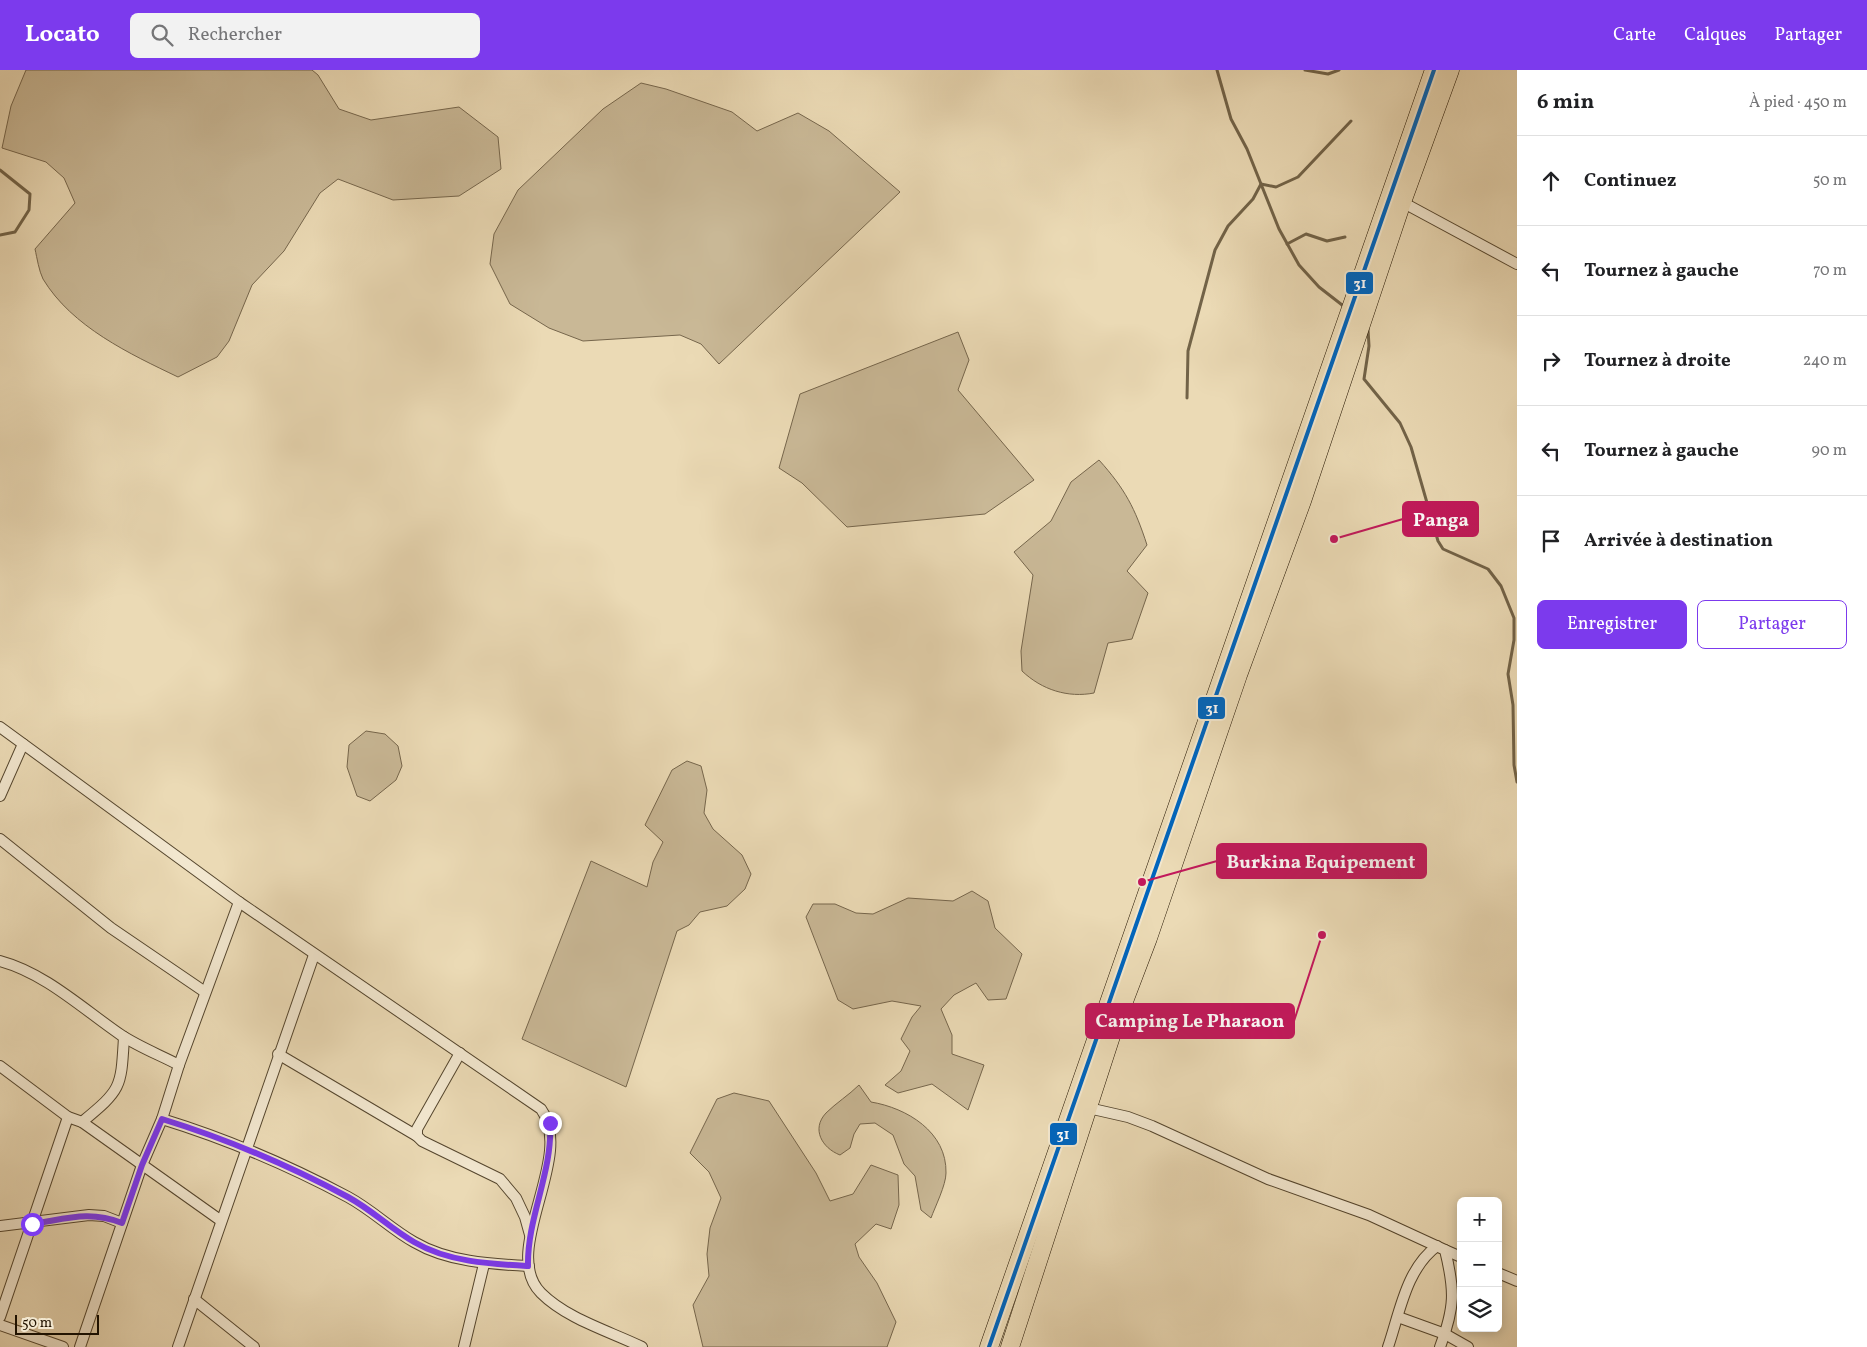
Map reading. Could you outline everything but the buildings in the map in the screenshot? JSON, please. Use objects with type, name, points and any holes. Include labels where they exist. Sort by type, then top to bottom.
[{"type":"highway","points":[[1010,1347],[1081,1107],[1434,70]]},
{"type":"highway","points":[[989,1347],[1148,938],[1360,331],[1402,202],[1450,70]]},
{"type":"street","points":[[1402,202],[1517,264]]},
{"type":"street","points":[[0,727],[238,902],[460,1054],[526,1096],[541,1109],[550,1123],[546,1173],[530,1236],[528,1266],[539,1292],[576,1317],[642,1347]]},
{"type":"street","points":[[0,796],[23,744]]},
{"type":"street","points":[[0,839],[111,928],[205,992]]},
{"type":"street","points":[[80,1347],[142,1165],[162,1119],[179,1065],[238,902]]},
{"type":"street","points":[[178,1347],[245,1147],[314,955]]},
{"type":"street","points":[[0,961],[14,964],[31,973],[124,1037],[179,1065]]},
{"type":"street","points":[[82,1122],[113,1096],[121,1078],[124,1037]]},
{"type":"street","points":[[278,1054],[417,1136],[422,1141],[500,1179],[516,1198],[525,1217],[530,1236]]},
{"type":"street","points":[[417,1136],[417,1128],[460,1054]]},
{"type":"street","points":[[0,1066],[68,1117],[82,1122],[220,1220]]},
{"type":"street","points":[[1081,1107],[1128,1117],[1152,1126],[1268,1179],[1369,1215],[1457,1255]]},
{"type":"street","points":[[0,1317],[68,1117]]},
{"type":"street","points":[[162,1119],[245,1147],[364,1206],[398,1231],[426,1248],[484,1264],[528,1266]]},
{"type":"street","points":[[0,1226],[32,1224],[89,1215],[104,1216],[122,1223]]},
{"type":"street","points":[[1388,1347],[1413,1274],[1419,1262],[1441,1248]]},
{"type":"street","points":[[1440,1347],[1445,1334],[1454,1294],[1452,1270],[1441,1248]]},
{"type":"street","points":[[464,1347],[484,1264]]},
{"type":"street","points":[[1502,1275],[1517,1281]]},
{"type":"street","points":[[194,1299],[254,1347]]},
{"type":"street","points":[[1398,1317],[1445,1334],[1468,1347]]},
{"type":"street","points":[[0,1325],[63,1347]]},
{"type":"shaded area","points":[[26,70],[312,70],[318,75],[339,109],[371,120],[459,107],[498,137],[501,169],[459,196],[393,200],[338,179],[320,193],[284,251],[252,285],[229,341],[217,357],[178,377],[122,349],[86,325],[55,296],[43,279],[35,249],[75,203],[64,178],[46,162],[2,148],[11,106]]},
{"type":"shaded area","points":[[641,83],[666,89],[732,112],[757,131],[798,113],[829,131],[900,192],[719,364],[701,344],[680,335],[583,341],[549,328],[510,304],[490,264],[494,234],[518,190],[603,109]]},
{"type":"shaded area","points":[[958,332],[969,360],[958,390],[1034,480],[985,514],[847,527],[802,483],[779,468],[800,394]]},
{"type":"shaded area","points":[[1099,460],[1116,480],[1128,499],[1143,532],[1147,545],[1127,571],[1148,593],[1132,639],[1108,643],[1094,693],[1065,693],[1047,688],[1022,671],[1021,651],[1033,575],[1014,552],[1051,521],[1071,482]]},
{"type":"shaded area","points":[[366,731],[385,734],[398,746],[402,766],[396,780],[370,801],[357,796],[347,767],[349,745]]},
{"type":"shaded area","points":[[687,761],[701,766],[707,790],[704,813],[713,829],[742,855],[751,874],[745,889],[727,906],[700,912],[689,925],[677,931],[626,1087],[522,1039],[591,861],[647,887],[653,862],[663,842],[645,825],[672,770]]},
{"type":"shaded area","points":[[972,891],[988,901],[995,928],[1022,954],[1006,999],[988,1000],[976,983],[954,995],[941,1009],[952,1035],[952,1054],[984,1065],[968,1110],[932,1084],[898,1093],[885,1085],[901,1071],[910,1051],[901,1039],[912,1017],[921,1006],[892,1001],[853,1009],[838,1000],[806,917],[813,904],[835,904],[856,913],[873,914],[908,898],[953,901]]},
{"type":"shaded area","points":[[859,1085],[871,1102],[885,1105],[911,1116],[932,1134],[940,1145],[945,1158],[946,1178],[931,1218],[921,1210],[915,1176],[904,1164],[893,1135],[875,1123],[860,1124],[854,1134],[850,1148],[840,1155],[828,1148],[824,1143],[819,1131],[822,1119],[826,1113]]},
{"type":"shaded area","points":[[734,1093],[769,1101],[816,1173],[830,1201],[853,1194],[871,1165],[898,1175],[899,1205],[891,1229],[876,1224],[855,1244],[859,1257],[877,1283],[896,1322],[887,1347],[703,1347],[693,1305],[709,1276],[707,1254],[710,1228],[721,1198],[709,1172],[690,1153],[717,1099]]},
{"type":"waterway","points":[[1217,70],[1231,119],[1247,149],[1279,229],[1299,265],[1319,287],[1346,308]]},
{"type":"waterway","points":[[1305,70],[1328,74],[1339,70]]},
{"type":"waterway","points":[[1187,398],[1188,351],[1215,250],[1228,226],[1253,199],[1261,184],[1276,187],[1298,177],[1351,121]]},
{"type":"waterway","points":[[0,170],[30,194],[29,210],[15,232],[0,235]]},
{"type":"waterway","points":[[1287,244],[1306,234],[1327,241],[1345,237]]},
{"type":"waterway","points":[[1368,329],[1369,346],[1364,379],[1400,423],[1411,447],[1438,541],[1443,549],[1488,569],[1501,586],[1514,618],[1514,640],[1508,674],[1513,705],[1514,765],[1517,782]]},
{"type":"transit line","name":"31","points":[[989,1347],[1434,70]]},
{"type":"place","name":"Panga","points":[[1334,539]]},
{"type":"place","name":"Burkina Equipement","points":[[1142,882]]},
{"type":"place","name":"Camping Le Pharaon","points":[[1322,935]]},
{"type":"route","points":[[32,1224],[89,1215],[104,1216],[122,1223],[142,1165],[162,1119],[245,1147],[346,1196],[364,1206],[413,1242],[426,1248],[484,1264],[528,1266],[530,1236],[546,1173],[550,1123]]}]
